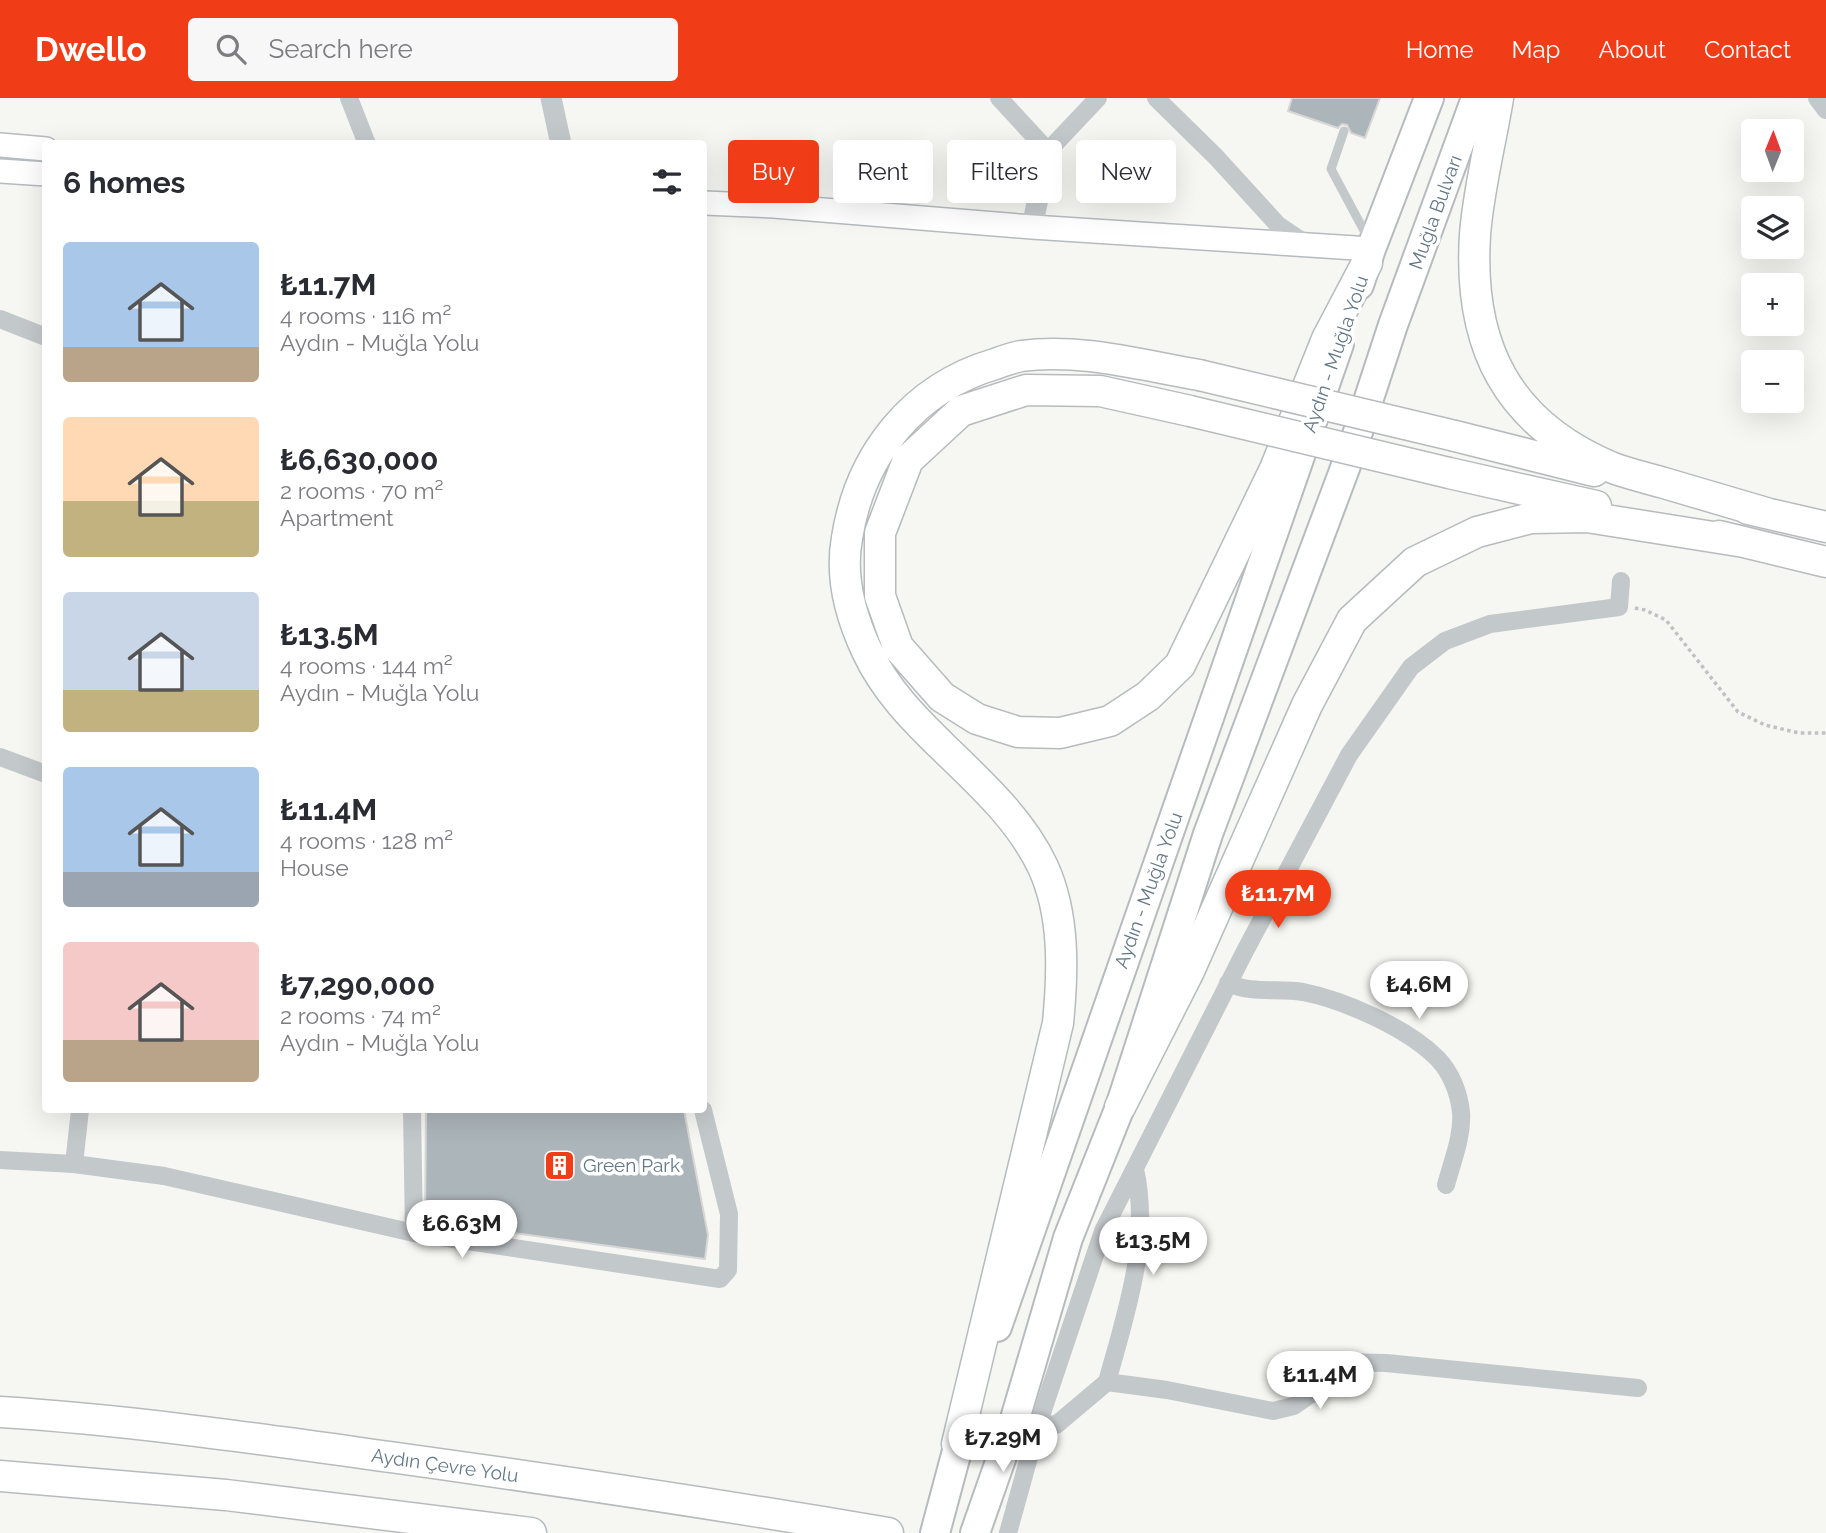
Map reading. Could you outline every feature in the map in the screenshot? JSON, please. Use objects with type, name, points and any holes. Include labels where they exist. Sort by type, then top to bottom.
[{"type":"highway","points":[[1429,98],[1370,253],[1327,339],[1275,469],[1180,665],[1149,696],[1110,721],[1059,733],[1018,732],[977,719],[942,697],[898,647],[880,596],[880,533],[908,460],[961,411],[1026,390],[1100,391],[1190,411],[1449,473],[1826,562]]},
{"type":"highway","name":"Muğla Bulvarı","points":[[1393,325],[1476,98]]},
{"type":"highway","points":[[1498,98],[1475,232],[1474,271],[1478,315],[1491,358],[1510,392],[1542,426],[1577,450],[1614,468],[1766,513]]},
{"type":"highway","name":"Aydın - Muğla Yolu","points":[[935,1533],[957,1444],[1107,1002],[1208,724],[1370,253]]},
{"type":"highway","name":"Aydın - Muğla Yolu","points":[[975,1533],[1026,1422],[1068,1238],[1120,1107],[1208,834],[1354,444],[1393,325]]},
{"type":"highway","points":[[957,1444],[1058,1023],[1062,978],[1060,941],[1055,907],[1043,867],[1020,828],[986,789],[912,717],[884,683],[867,653],[853,619],[846,582],[846,540],[860,485],[889,434],[930,394],[973,370],[1019,357],[1068,354],[1199,375],[1826,527]]},
{"type":"highway","points":[[1120,1107],[1189,971],[1307,705],[1352,620],[1415,562],[1477,532],[1531,518],[1587,517],[1738,541]]},
{"type":"highway","name":"Aydın Çevre Yolu","points":[[0,1412],[247,1437],[888,1533]]},
{"type":"highway","points":[[0,1476],[226,1496],[531,1533]]},
{"type":"main road","points":[[0,145],[42,149]]},
{"type":"main road","points":[[0,171],[42,174]]},
{"type":"main road","points":[[707,204],[774,206],[1306,245],[1370,253]]},
{"type":"street","points":[[349,98],[365,140]]},
{"type":"street","points":[[551,98],[560,140]]},
{"type":"street","points":[[999,98],[1038,140]]},
{"type":"street","points":[[1058,140],[1098,98]]},
{"type":"street","points":[[1156,98],[1216,157],[1278,225],[1306,245]]},
{"type":"street","points":[[1817,98],[1826,110]]},
{"type":"street","points":[[1032,227],[1037,203]]},
{"type":"street","points":[[0,319],[42,335]]},
{"type":"street","points":[[1008,1533],[1026,1422],[1103,1231],[1228,984],[1349,755],[1411,667],[1446,641],[1490,624],[1619,607],[1621,581]]},
{"type":"street","points":[[0,757],[42,773]]},
{"type":"street","points":[[1228,984],[1247,990],[1299,992],[1337,1002],[1390,1027],[1437,1058],[1454,1084],[1461,1114],[1461,1129],[1446,1185]]},
{"type":"street","points":[[74,1164],[80,1113]]},
{"type":"street","points":[[412,1113],[414,1233]]},
{"type":"street","points":[[0,1160],[74,1164],[164,1177],[414,1233],[720,1279],[728,1270],[729,1214],[704,1113]]},
{"type":"street","points":[[1026,1422],[1055,1425],[1107,1382],[1132,1291],[1140,1223],[1139,1188],[1135,1169]]},
{"type":"street","points":[[1107,1382],[1167,1390],[1273,1411],[1294,1406],[1314,1392],[1324,1371],[1340,1362],[1386,1363],[1638,1388]]},
{"type":"lane","points":[[1344,131],[1331,169],[1370,253]]},
{"type":"path","points":[[1619,607],[1645,610],[1666,620],[1738,712],[1765,725],[1798,733],[1826,733]]},
{"type":"building","points":[[1292,98],[1380,98],[1365,138],[1351,133],[1347,125],[1342,124],[1338,128],[1288,111]]},
{"type":"building","name":"Green Park","points":[[426,1113],[685,1113],[708,1235],[705,1259],[425,1221]]},
{"type":"place","name":"Green Park","points":[[560,1165]]}]
